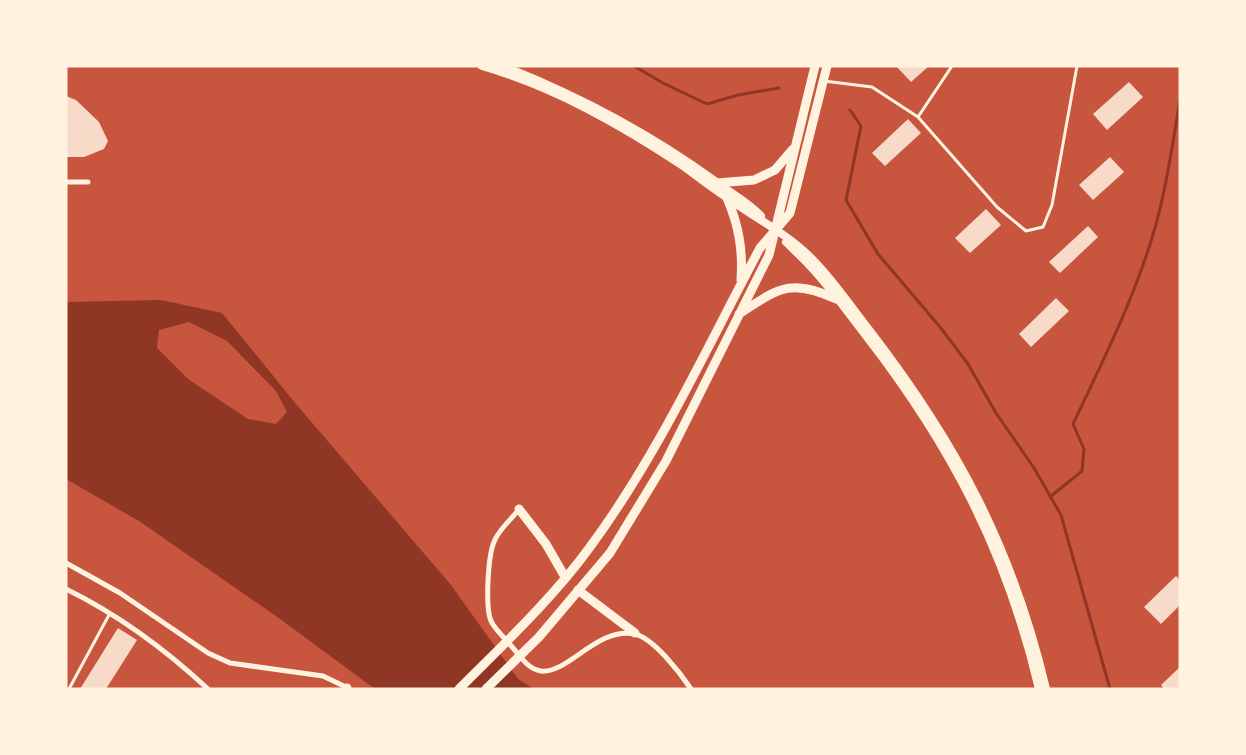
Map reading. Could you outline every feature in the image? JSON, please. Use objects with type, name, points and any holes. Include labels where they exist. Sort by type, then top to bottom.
[{"type":"main road","points":[[486,689],[538,637],[610,553],[666,462],[770,255],[774,230],[815,66]]},
{"type":"main road","points":[[459,689],[524,624],[565,577],[589,549],[624,499],[760,248],[790,213],[827,66]]},
{"type":"main road","points":[[717,183],[754,180],[775,170],[794,147]]},
{"type":"main road","points":[[727,198],[740,231],[741,283]]},
{"type":"main road","points":[[739,314],[768,295],[790,287],[812,288],[836,299]]},
{"type":"main road","points":[[519,509],[546,544],[565,577]]},
{"type":"main road","points":[[578,590],[635,634]]},
{"type":"street","points":[[482,66],[547,90],[604,117],[655,148],[774,230],[815,262],[895,363],[946,439],[979,499],[1025,608],[1046,689]]},
{"type":"street","points":[[503,66],[550,84],[606,111],[658,142],[752,207],[810,266],[890,367],[941,442],[973,501],[1002,564],[1019,610],[1040,689]]},
{"type":"street","points":[[66,182],[88,182]]},
{"type":"street","points":[[519,509],[494,542],[487,584],[488,603],[491,621],[529,667],[542,671],[554,670],[596,642],[615,635],[635,634],[646,639],[662,654],[691,689]]},
{"type":"street","points":[[66,563],[120,593],[208,654],[230,663],[323,676],[348,688]]},
{"type":"street","points":[[66,589],[110,613],[188,670],[208,689]]},
{"type":"lane","points":[[918,117],[952,66]]},
{"type":"lane","points":[[824,81],[872,87],[918,117],[997,207],[1026,231],[1043,227],[1052,205],[1077,66]]},
{"type":"lane","points":[[69,689],[110,613]]},
{"type":"shaded area","points":[[161,300],[222,313],[296,404],[451,585],[518,679],[534,689],[375,689],[276,616],[139,521],[66,479],[66,302]],"holes":[[[189,322],[227,341],[276,391],[287,412],[276,424],[248,419],[188,379],[157,348],[159,330]]]},
{"type":"building","points":[[896,66],[929,66],[911,82]]},
{"type":"building","points":[[1129,82],[1143,97],[1107,130],[1093,114]]},
{"type":"building","points":[[66,96],[76,100],[99,122],[108,141],[104,149],[84,157],[66,157]]},
{"type":"building","points":[[908,119],[921,133],[885,166],[872,153]]},
{"type":"building","points":[[1110,157],[1124,172],[1093,200],[1079,185]]},
{"type":"building","points":[[986,209],[1001,225],[970,253],[955,238]]},
{"type":"building","points":[[1088,226],[1098,237],[1060,273],[1049,262]]},
{"type":"building","points":[[1056,298],[1069,311],[1031,347],[1019,334]]},
{"type":"building","points":[[1176,576],[1180,580],[1180,605],[1161,624],[1144,607]]},
{"type":"building","points":[[118,628],[137,640],[106,689],[80,689]]},
{"type":"building","points":[[1180,667],[1180,689],[1164,689],[1161,685]]},
{"type":"waterway","points":[[634,66],[663,83],[707,104],[738,95],[779,88]]},
{"type":"waterway","points":[[1050,497],[1082,471],[1084,449],[1073,424],[1116,332],[1152,238],[1161,204],[1180,100]]},
{"type":"waterway","points":[[850,110],[861,126],[846,200],[878,254],[940,327],[968,364],[996,413],[1034,468],[1061,515],[1110,689]]}]
